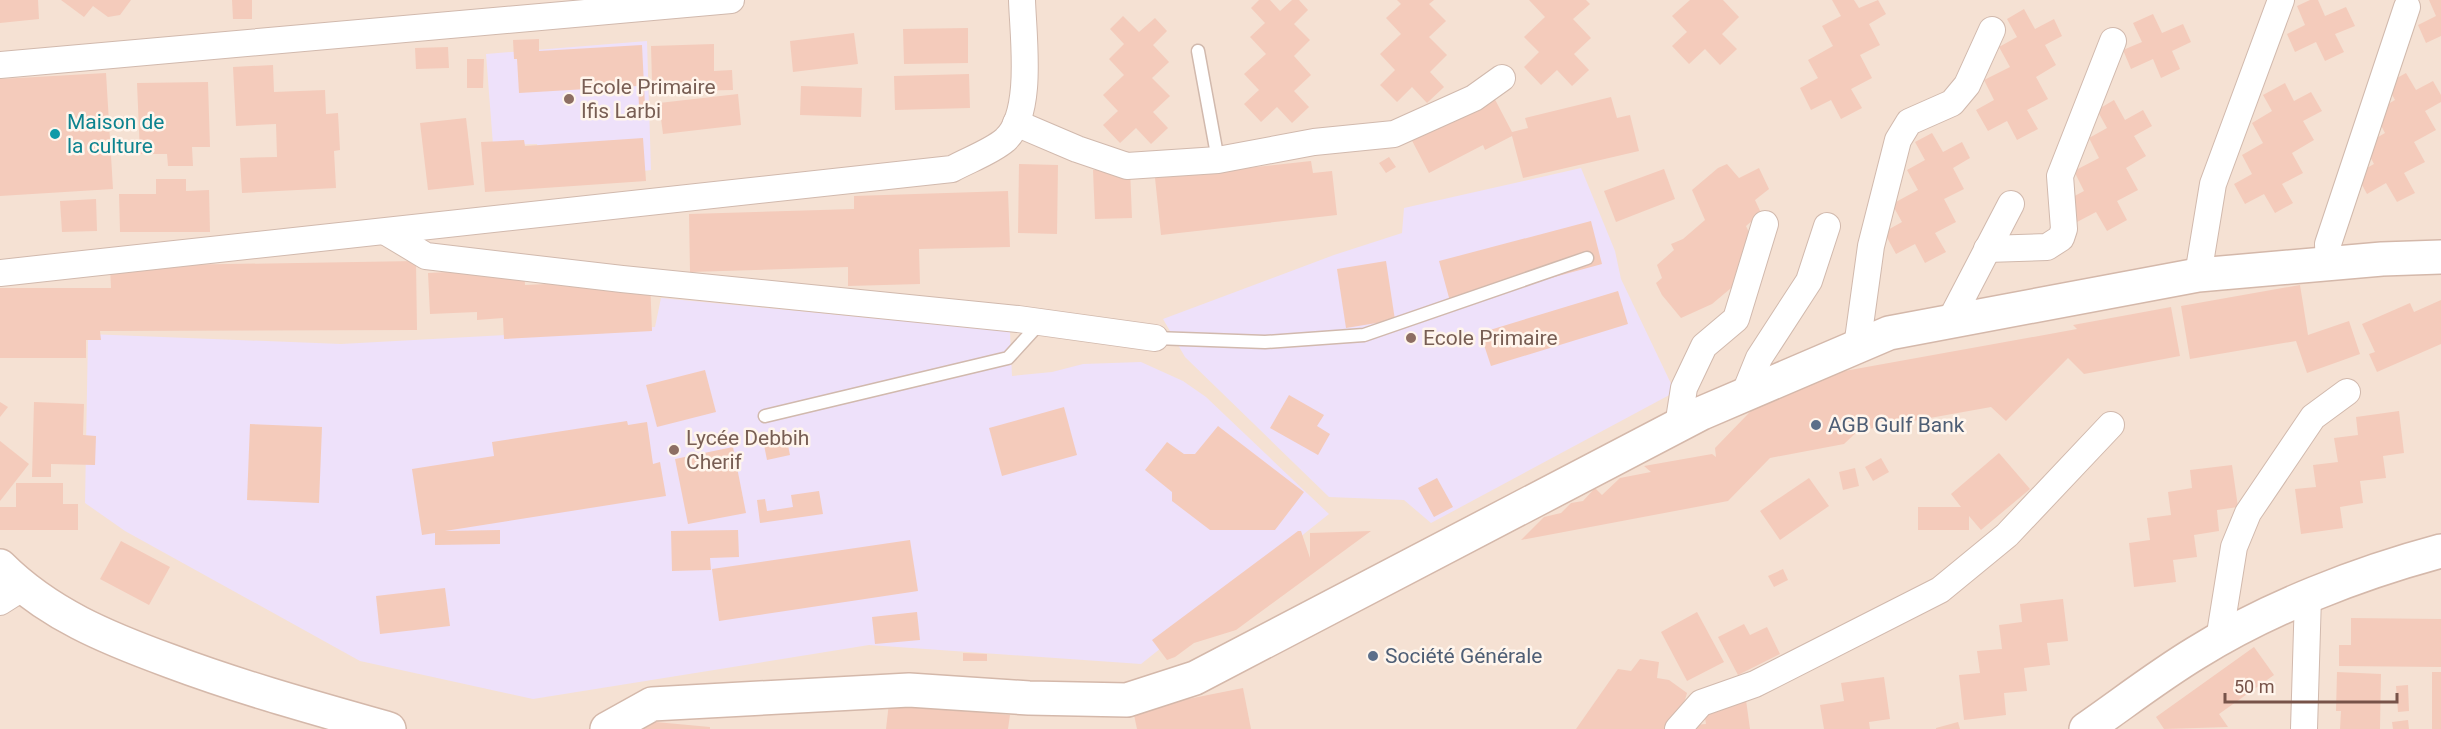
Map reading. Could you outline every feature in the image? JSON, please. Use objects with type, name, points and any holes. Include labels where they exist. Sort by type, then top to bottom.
[{"type":"street","points":[[0,64],[529,9],[731,0]]},
{"type":"street","points":[[0,273],[952,170],[1005,140],[1016,123],[1024,91],[1022,0]]},
{"type":"street","points":[[2198,275],[2213,184],[2281,0]]},
{"type":"street","points":[[2329,266],[2328,244],[2407,7]]},
{"type":"street","points":[[1857,347],[1871,246],[1898,140],[1909,122],[1952,104],[1967,85],[1992,30]]},
{"type":"street","points":[[1988,249],[2047,247],[2061,238],[2064,229],[2060,176],[2113,41]]},
{"type":"street","points":[[1016,123],[1077,149],[1127,166],[1218,160],[1314,142],[1394,134],[1474,98],[1502,78]]},
{"type":"street","points":[[1950,321],[2011,204]]},
{"type":"street","points":[[1678,426],[1684,388],[1704,346],[1736,319],[1765,224]]},
{"type":"street","points":[[1744,395],[1759,358],[1809,281],[1827,226]]},
{"type":"street","points":[[386,232],[426,256],[1041,322],[1155,338]]},
{"type":"street","points":[[607,729],[652,704],[909,690],[1029,698],[1127,700],[1196,678],[1678,426],[1888,333],[2198,275],[2329,266],[2382,259],[2441,257]]},
{"type":"street","points":[[2219,640],[2234,547],[2248,513],[2313,417],[2348,392]]},
{"type":"street","points":[[1678,729],[1701,703],[1755,684],[1940,590],[2007,535],[2111,425]]},
{"type":"street","points":[[2086,729],[2196,652],[2219,640],[2308,596],[2404,561],[2441,551]]},
{"type":"street","points":[[7,585],[99,635],[230,683],[389,729]]},
{"type":"street","points":[[2304,729],[2308,596]]},
{"type":"lane","points":[[1198,51],[1218,160]]},
{"type":"lane","points":[[1155,338],[1265,342],[1364,335],[1587,258]]},
{"type":"lane","points":[[765,416],[1008,358],[1041,322]]},
{"type":"shaded area","points":[[0,0],[2441,0],[2441,729],[0,729]]},
{"type":"shaded area","name":"Ecole Primaire Ifis Larbi","points":[[647,41],[651,170],[546,183],[537,144],[493,145],[486,54]]},
{"type":"shaded area","name":"Ecole Primaire","points":[[1581,168],[1615,251],[1621,279],[1675,392],[1431,523],[1404,500],[1329,497],[1185,357],[1163,319],[1334,255],[1402,233],[1404,208]]},
{"type":"shaded area","name":"Lycée Debbih Cherif","points":[[661,298],[1010,331],[1012,376],[1052,372],[1083,364],[1141,362],[1183,381],[1206,397],[1329,514],[1141,664],[869,645],[533,699],[360,661],[125,531],[85,503],[88,334],[341,344],[655,327]]},
{"type":"building","points":[[0,0],[38,0],[39,19],[0,23]]},
{"type":"building","points":[[61,0],[131,0],[120,15],[108,17],[93,6],[84,17]]},
{"type":"building","points":[[232,0],[252,0],[252,19],[233,19]]},
{"type":"building","points":[[1259,0],[1270,0],[1280,11],[1292,0],[1299,0],[1308,10],[1294,24],[1310,40],[1294,56],[1311,75],[1294,91],[1309,107],[1292,123],[1277,107],[1261,122],[1244,104],[1259,90],[1244,74],[1266,54],[1250,37],[1265,23],[1251,8]]},
{"type":"building","points":[[1397,0],[1434,0],[1429,4],[1446,21],[1429,37],[1447,55],[1430,72],[1444,87],[1427,103],[1412,87],[1397,102],[1380,85],[1395,70],[1380,54],[1401,34],[1386,18],[1401,4]]},
{"type":"building","points":[[1529,0],[1586,0],[1590,4],[1573,19],[1591,38],[1574,54],[1589,70],[1572,86],[1557,70],[1541,85],[1524,67],[1539,52],[1524,37],[1545,17]]},
{"type":"building","points":[[1690,0],[1723,0],[1739,17],[1722,34],[1737,49],[1720,65],[1705,49],[1689,64],[1672,46],[1687,32],[1672,16]]},
{"type":"building","points":[[1832,0],[1854,0],[1859,8],[1878,0],[1886,14],[1869,24],[1880,45],[1860,55],[1872,78],[1851,89],[1862,108],[1841,119],[1831,100],[1811,110],[1800,88],[1818,78],[1808,60],[1833,46],[1822,26],[1841,16]]},
{"type":"building","points":[[2310,0],[2318,0],[2325,16],[2346,7],[2355,26],[2335,34],[2344,52],[2325,61],[2316,42],[2295,52],[2287,34],[2305,25],[2297,6]]},
{"type":"building","points":[[2429,0],[2441,0],[2441,36],[2426,43],[2418,25],[2436,16]]},
{"type":"building","points":[[2024,9],[2035,29],[2054,19],[2062,36],[2045,45],[2056,65],[2036,77],[2048,99],[2027,110],[2038,129],[2017,140],[2007,121],[1988,131],[1976,110],[1994,100],[1984,80],[2010,67],[1999,47],[2017,37],[2007,19]]},
{"type":"building","points":[[2153,14],[2162,33],[2183,24],[2191,42],[2172,51],[2180,69],[2161,78],[2153,59],[2131,69],[2123,50],[2142,42],[2133,23]]},
{"type":"building","points":[[1123,16],[1139,32],[1155,18],[1167,31],[1153,45],[1169,62],[1152,78],[1170,96],[1153,112],[1168,128],[1151,144],[1136,128],[1120,143],[1103,125],[1118,111],[1103,95],[1124,75],[1109,59],[1124,44],[1110,29]]},
{"type":"building","points":[[968,28],[968,63],[904,64],[903,29]]},
{"type":"building","points":[[854,33],[858,64],[793,72],[790,41]]},
{"type":"building","points":[[539,39],[539,51],[642,45],[645,106],[639,106],[638,86],[519,93],[517,59],[514,59],[513,40]]},
{"type":"building","points":[[714,44],[714,71],[732,70],[733,90],[679,91],[679,81],[652,82],[651,46]]},
{"type":"building","points":[[448,47],[449,68],[416,69],[415,48]]},
{"type":"building","points":[[467,59],[484,59],[483,88],[467,88]]},
{"type":"building","points":[[273,65],[274,92],[325,90],[326,114],[338,113],[340,150],[334,151],[336,188],[242,193],[240,158],[277,157],[276,124],[236,126],[233,67]]},
{"type":"building","name":"Maison de la culture","points":[[106,73],[113,189],[0,196],[0,79]]},
{"type":"building","points":[[2406,73],[2416,90],[2433,81],[2441,95],[2441,102],[2425,111],[2436,130],[2414,142],[2425,162],[2404,173],[2415,193],[2397,202],[2386,183],[2367,194],[2356,174],[2374,164],[2364,145],[2385,133],[2374,112],[2395,100],[2386,84]]},
{"type":"building","points":[[969,74],[970,108],[895,110],[894,76]]},
{"type":"building","points":[[208,82],[210,147],[192,147],[193,166],[168,166],[167,154],[140,154],[137,83]]},
{"type":"building","points":[[2285,83],[2294,101],[2311,92],[2322,111],[2303,121],[2314,140],[2292,153],[2303,173],[2282,184],[2293,203],[2275,213],[2264,194],[2245,204],[2234,184],[2252,174],[2242,155],[2263,143],[2252,123],[2272,111],[2263,95]]},
{"type":"building","points":[[801,86],[862,88],[861,117],[800,115]]},
{"type":"building","points":[[1490,90],[1512,132],[1528,128],[1525,118],[1611,97],[1617,118],[1630,115],[1639,151],[1523,178],[1512,136],[1485,150],[1483,145],[1429,173],[1408,133]]},
{"type":"building","points":[[738,94],[741,125],[663,134],[659,103]]},
{"type":"building","points":[[2114,100],[2125,120],[2143,110],[2152,126],[2134,136],[2146,156],[2126,168],[2138,190],[2117,201],[2127,220],[2107,231],[2096,212],[2077,222],[2065,201],[2084,191],[2074,171],[2099,158],[2089,138],[2107,128],[2097,110]]},
{"type":"building","points":[[466,118],[474,185],[428,190],[420,123]]},
{"type":"building","points":[[1932,133],[1943,152],[1962,142],[1970,158],[1953,168],[1964,189],[1944,199],[1956,222],[1935,233],[1946,252],[1925,263],[1915,244],[1896,254],[1884,232],[1902,222],[1892,204],[1918,190],[1907,170],[1925,160],[1915,142]]},
{"type":"building","points":[[643,138],[646,181],[485,192],[481,142],[524,140],[525,146]]},
{"type":"building","points":[[1389,157],[1396,167],[1386,173],[1379,163]]},
{"type":"building","points":[[1311,161],[1313,173],[1332,171],[1337,215],[1161,235],[1155,178]]},
{"type":"building","points":[[1019,164],[1058,165],[1057,234],[1018,233]]},
{"type":"building","points":[[1727,164],[1739,178],[1759,168],[1769,189],[1755,200],[1761,213],[1746,226],[1756,247],[1749,273],[1712,304],[1681,318],[1662,295],[1656,283],[1662,278],[1657,265],[1674,250],[1671,244],[1683,239],[1705,220],[1692,190],[1718,168]]},
{"type":"building","points":[[1130,169],[1132,218],[1095,219],[1093,170]]},
{"type":"building","points":[[1664,169],[1675,199],[1616,222],[1604,191]]},
{"type":"building","points":[[156,179],[186,179],[186,191],[209,190],[210,232],[120,232],[119,194],[156,194]]},
{"type":"building","points":[[1008,191],[1010,247],[919,249],[920,284],[848,286],[848,267],[690,272],[689,214],[854,209],[854,196]]},
{"type":"building","points":[[96,199],[97,231],[62,232],[60,201]]},
{"type":"building","points":[[1591,221],[1602,264],[1451,305],[1439,261]]},
{"type":"building","points":[[416,261],[417,330],[100,331],[101,340],[86,340],[86,358],[0,358],[0,288],[111,288],[110,266]]},
{"type":"building","points":[[1386,261],[1395,320],[1346,328],[1337,269]]},
{"type":"building","points":[[524,268],[525,285],[650,279],[652,331],[504,339],[503,318],[477,320],[477,312],[430,314],[428,273]]},
{"type":"building","points":[[2300,285],[2308,335],[2349,321],[2360,354],[2307,373],[2296,341],[2190,359],[2181,306]]},
{"type":"building","points":[[1618,291],[1628,324],[1491,366],[1480,333]]},
{"type":"building","points":[[2441,300],[2441,344],[2377,372],[2369,354],[2375,352],[2362,324],[2410,303],[2414,312]]},
{"type":"building","name":"AGB Gulf Bank","points":[[2171,307],[2180,356],[2084,374],[2068,358],[2006,421],[1991,407],[1863,430],[1861,428],[1844,444],[1770,458],[1728,501],[1521,540],[1544,517],[1561,513],[1571,503],[1583,501],[1595,488],[1602,495],[1620,478],[1651,472],[1644,466],[1712,454],[1716,457],[1715,448],[1778,383],[2077,329],[2073,325]]},
{"type":"building","points":[[705,370],[716,412],[657,427],[646,385]]},
{"type":"building","points":[[1289,395],[1324,415],[1317,426],[1330,434],[1318,455],[1270,428]]},
{"type":"building","points":[[0,402],[8,407],[0,417]]},
{"type":"building","points":[[34,402],[84,404],[83,435],[96,436],[95,465],[51,464],[51,477],[32,477]]},
{"type":"building","points":[[1064,407],[1077,455],[1002,476],[989,428]]},
{"type":"building","points":[[2399,411],[2404,453],[2383,456],[2386,478],[2360,481],[2363,503],[2340,507],[2343,528],[2301,534],[2295,489],[2316,487],[2313,465],[2338,462],[2334,438],[2358,435],[2356,417]]},
{"type":"building","points":[[627,421],[628,425],[647,422],[653,464],[660,462],[666,496],[445,531],[500,530],[500,544],[435,545],[435,533],[422,535],[412,469],[494,456],[492,442]]},
{"type":"building","points":[[250,424],[322,427],[319,503],[247,500]]},
{"type":"building","points":[[1218,426],[1304,492],[1275,530],[1210,530],[1172,501],[1172,492],[1145,470],[1167,442],[1184,454],[1195,454]]},
{"type":"building","points":[[785,431],[790,455],[767,460],[762,435]]},
{"type":"building","points":[[0,441],[29,464],[0,501]]},
{"type":"building","points":[[733,447],[746,513],[688,524],[675,459]]},
{"type":"building","points":[[1999,453],[2030,489],[1981,530],[1969,516],[1969,530],[1918,530],[1918,507],[1961,507],[1951,494]]},
{"type":"building","points":[[1881,458],[1889,472],[1873,481],[1865,467]]},
{"type":"building","points":[[2232,465],[2238,507],[2217,510],[2219,531],[2194,535],[2197,557],[2173,560],[2176,582],[2134,587],[2129,543],[2150,540],[2147,518],[2171,515],[2168,492],[2192,488],[2190,470]]},
{"type":"building","points":[[1855,468],[1859,486],[1843,490],[1839,472]]},
{"type":"building","points":[[1437,478],[1453,507],[1434,517],[1418,488]]},
{"type":"building","points":[[1809,478],[1829,506],[1780,540],[1760,511]]},
{"type":"building","points":[[16,483],[63,483],[63,504],[78,504],[78,530],[0,530],[0,507],[16,507]]},
{"type":"building","points":[[819,491],[823,514],[760,523],[757,500],[765,499],[767,511],[793,507],[791,495]]},
{"type":"building","points":[[738,530],[739,557],[710,558],[711,570],[672,571],[671,531]]},
{"type":"building","points":[[1301,531],[1310,558],[1310,533],[1371,531],[1236,630],[1194,643],[1167,660],[1152,640]]},
{"type":"building","points":[[910,540],[918,591],[719,621],[712,569]]},
{"type":"building","points":[[121,541],[170,567],[149,605],[100,579]]},
{"type":"building","points":[[1783,569],[1788,580],[1774,587],[1768,576]]},
{"type":"building","points":[[445,588],[450,626],[380,634],[376,596]]},
{"type":"building","points":[[2063,599],[2068,641],[2047,643],[2050,665],[2024,668],[2027,691],[2004,693],[2006,715],[1964,720],[1959,675],[1980,673],[1977,651],[2002,649],[1999,625],[2022,622],[2020,604]]},
{"type":"building","points":[[917,612],[920,640],[875,644],[872,617]]},
{"type":"building","points":[[1697,612],[1724,662],[1687,681],[1661,632]]},
{"type":"building","points":[[2351,618],[2441,619],[2441,667],[2339,666],[2339,645],[2351,645]]},
{"type":"building","points":[[1744,624],[1750,635],[1767,627],[1780,654],[1738,675],[1718,637]]},
{"type":"building","points":[[2254,647],[2274,675],[2219,714],[2228,727],[2164,729],[2156,717]]},
{"type":"building","points":[[963,653],[987,654],[987,661],[963,661]]},
{"type":"building","points":[[1640,659],[1659,662],[1657,678],[1669,680],[1687,693],[1685,700],[1665,729],[1576,729],[1618,669],[1631,671]]},
{"type":"building","points":[[2337,672],[2381,674],[2380,729],[2340,729],[2341,711],[2336,711]]},
{"type":"building","points":[[2432,672],[2441,672],[2441,729],[2432,729]]},
{"type":"building","points":[[1884,677],[1890,719],[1869,722],[1870,729],[1824,729],[1820,705],[1844,701],[1841,683]]},
{"type":"building","points":[[2408,685],[2409,711],[2398,712],[2396,686]]},
{"type":"building","points":[[1243,688],[1251,729],[1137,729],[1133,710]]},
{"type":"building","points":[[1746,700],[1750,729],[1682,729],[1682,726],[1706,724],[1703,705]]},
{"type":"building","points":[[889,703],[1010,715],[1008,729],[886,729]]},
{"type":"building","points":[[634,720],[710,727],[710,729],[633,729]]},
{"type":"building","points":[[2408,720],[2409,729],[2393,729],[2392,722]]},
{"type":"building","points":[[1958,722],[1960,729],[1936,729],[1936,728]]},
{"type":"place","name":"Ecole Primaire Ifis Larbi","points":[[569,99]]},
{"type":"place","name":"Maison de la culture","points":[[55,134]]},
{"type":"place","name":"Ecole Primaire","points":[[1411,338]]},
{"type":"place","name":"AGB Gulf Bank","points":[[1816,425]]},
{"type":"place","name":"Lycée Debbih Cherif","points":[[674,450]]},
{"type":"place","name":"Société Générale","points":[[1373,656]]}]
